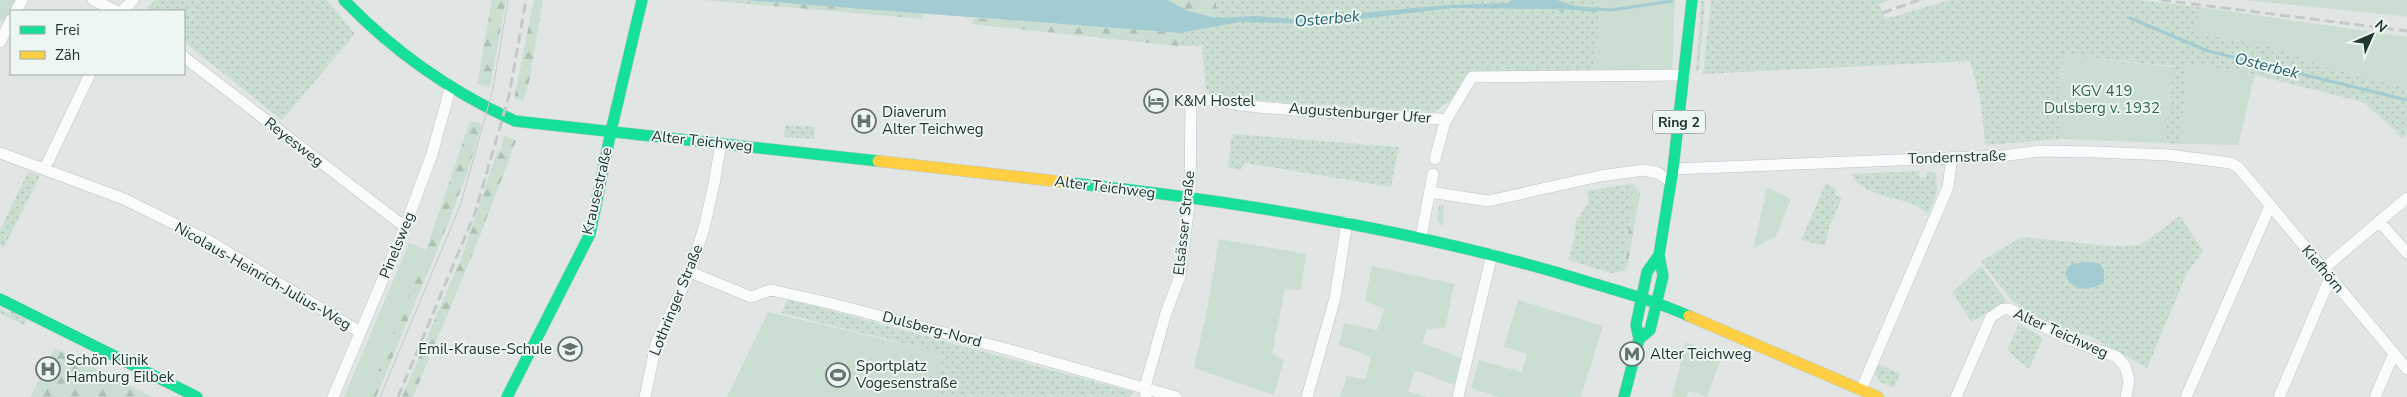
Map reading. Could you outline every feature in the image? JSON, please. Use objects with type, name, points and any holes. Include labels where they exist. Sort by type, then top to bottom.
[{"type":"street","points":[[93,0],[114,10]]},
{"type":"street","points":[[123,10],[133,0]]},
{"type":"street","name":"Alter Teichweg","points":[[344,0],[367,26],[407,60],[450,89],[515,121],[1190,196],[1347,222],[1492,254],[1657,302],[1878,397]]},
{"type":"street","name":"Krausestraße","points":[[507,397],[590,234],[597,208],[611,131],[642,0]]},
{"type":"street","name":"Ring 2","points":[[1639,339],[1650,330],[1663,276],[1659,255],[1673,169],[1692,0]]},
{"type":"street","points":[[0,42],[10,22]]},
{"type":"street","name":"Reyesweg","points":[[185,58],[405,227]]},
{"type":"street","points":[[45,168],[90,75]]},
{"type":"street","name":"Augustenburger Ufer","points":[[1192,103],[1195,100],[1203,100],[1248,106],[1440,119],[1445,122],[1472,77],[1685,75]]},
{"type":"street","name":"Pinelsweg","points":[[333,397],[405,227],[432,154],[450,89]]},
{"type":"street","name":"Elsässer Straße","points":[[1145,392],[1166,313],[1180,276],[1190,196],[1192,103]]},
{"type":"street","points":[[1436,159],[1445,122]]},
{"type":"street","name":"Lothringer Straße","points":[[649,396],[656,344],[690,272],[714,184],[721,143]]},
{"type":"street","name":"Tondernstraße","points":[[1673,169],[2001,156],[2040,151],[2168,154],[2231,162],[2239,168]]},
{"type":"street","name":"Nicolaus-Heinrich-Julius-Weg","points":[[0,152],[124,200],[209,241],[360,332]]},
{"type":"street","points":[[1847,397],[1856,388],[1948,187],[1952,157]]},
{"type":"street","name":"Kiefhörn","points":[[2239,168],[2407,369]]},
{"type":"street","points":[[1430,192],[1488,201],[1600,176],[1644,170],[1658,173],[1671,182]]},
{"type":"street","points":[[1421,237],[1433,174]]},
{"type":"street","points":[[2279,397],[2326,273],[2407,198]]},
{"type":"street","points":[[2186,397],[2270,206]]},
{"type":"street","points":[[2380,221],[2407,253]]},
{"type":"street","points":[[1307,397],[1335,298],[1347,222]]},
{"type":"street","points":[[1458,397],[1492,254]]},
{"type":"street","name":"Ring 2","points":[[1624,397],[1639,339],[1636,325],[1647,272],[1659,255]]},
{"type":"street","name":"Dulsberg-Nord","points":[[690,272],[751,297],[771,290],[829,303],[1145,392],[1176,397]]},
{"type":"street","points":[[0,299],[197,397]]},
{"type":"street","name":"Alter Teichweg","points":[[1956,397],[1991,317],[2003,308],[2009,309],[2068,339],[2117,358],[2125,366],[2129,381],[2126,397]]},
{"type":"street","points":[[2376,397],[2394,353]]},
{"type":"green space","points":[[0,0],[17,0],[4,23],[0,21]]},
{"type":"green space","points":[[155,0],[327,0],[355,34],[282,120],[185,43],[185,10],[150,10],[148,7]]},
{"type":"green space","points":[[492,0],[506,0],[490,87],[477,84]]},
{"type":"green space","points":[[534,0],[543,0],[529,82],[523,101],[514,99]]},
{"type":"green space","points":[[703,0],[745,0],[924,13],[922,19]]},
{"type":"green space","points":[[1159,0],[1601,0],[1595,71],[1471,71],[1451,100],[1434,112],[1233,99],[1210,94],[1206,90],[1202,46],[1178,46],[1179,33]]},
{"type":"green space","points":[[1167,0],[1216,0],[1216,18],[1188,11]]},
{"type":"green space","points":[[1601,0],[1675,0],[1672,71],[1595,71]]},
{"type":"green space","points":[[1701,0],[1705,2],[1699,69],[1696,72]]},
{"type":"green space","points":[[1711,0],[1890,0],[1879,4],[1885,19],[1950,0],[2136,0],[2199,7],[2196,32],[2274,48],[2326,67],[2407,88],[2407,134],[2401,139],[2396,131],[2363,102],[2255,75],[2187,63],[2181,144],[2165,143],[2173,66],[2062,55],[2061,139],[1985,145],[1981,103],[1970,61],[1703,74]]},
{"type":"green space","points":[[2243,0],[2407,0],[2407,17],[2392,15]]},
{"type":"green space","points":[[2199,7],[2407,37],[2407,88],[2326,67],[2274,48],[2196,32]]},
{"type":"green space","points":[[974,18],[1179,33],[1178,46],[971,24]]},
{"type":"green space","name":"KGV 419 Dulsberg v. 1932","points":[[2062,55],[2173,67],[2165,143],[2061,139]]},
{"type":"green space","name":"KGV 419 Dulsberg v. 1932","points":[[2187,63],[2255,75],[2238,145],[2181,144]]},
{"type":"green space","points":[[470,121],[482,124],[467,173],[376,397],[368,397],[426,250]]},
{"type":"green space","points":[[785,125],[815,127],[814,139],[784,137]]},
{"type":"green space","points":[[1232,134],[1399,147],[1391,187],[1245,163],[1241,170],[1228,167]]},
{"type":"green space","points":[[504,135],[516,141],[478,241],[413,397],[402,397],[463,253],[498,150],[501,151]]},
{"type":"green space","points":[[1919,171],[1920,177],[1926,177],[1927,171],[1936,174],[1937,192],[1928,214],[1915,205],[1863,187],[1851,174]]},
{"type":"green space","points":[[28,172],[40,176],[4,247],[0,245],[0,230]]},
{"type":"green space","points":[[1826,183],[1836,189],[1835,194],[1842,198],[1829,228],[1825,246],[1801,240]]},
{"type":"green space","points":[[1628,184],[1633,192],[1624,271],[1611,273],[1568,260],[1574,240],[1576,221],[1589,202],[1587,191]]},
{"type":"green space","points":[[1628,184],[1634,184],[1640,193],[1627,268],[1624,271],[1633,192]]},
{"type":"green space","points":[[1767,187],[1791,199],[1776,236],[1753,249]]},
{"type":"green space","points":[[1444,204],[1443,227],[1437,221],[1439,206]]},
{"type":"green space","points":[[2180,216],[2203,251],[2187,273],[2147,368],[2090,336],[2047,324],[2012,301],[1981,261],[2022,237],[2110,246],[2140,245]]},
{"type":"green space","points":[[1219,239],[1306,254],[1301,290],[1285,289],[1272,353],[1284,360],[1274,395],[1194,368],[1208,305]]},
{"type":"green space","points":[[409,243],[426,250],[368,397],[344,397]]},
{"type":"green space","points":[[1372,266],[1454,284],[1445,328],[1427,329],[1422,343],[1461,358],[1454,385],[1415,370],[1408,391],[1427,397],[1340,397],[1347,376],[1365,380],[1371,357],[1339,345],[1344,323],[1377,330],[1384,309],[1365,301]]},
{"type":"green space","points":[[1981,266],[2007,301],[1971,322],[1953,292]]},
{"type":"green space","points":[[787,299],[1133,392],[1130,397],[934,397],[943,353],[782,313]]},
{"type":"green space","points":[[1518,300],[1603,326],[1581,397],[1499,397],[1471,388],[1479,360],[1522,372],[1527,354],[1504,347]]},
{"type":"green space","points":[[0,309],[10,314],[12,311],[27,319],[24,325],[0,313]]},
{"type":"green space","name":"Sportplatz Vogesenstraße","points":[[768,312],[943,353],[934,397],[727,397]]},
{"type":"green space","points":[[2019,324],[2043,338],[2029,369],[2007,350]]},
{"type":"green space","points":[[1686,342],[1722,356],[1707,397],[1689,391],[1686,397],[1672,397]]},
{"type":"green space","points":[[55,348],[139,390],[152,397],[30,397]]},
{"type":"green space","points":[[1879,364],[1900,374],[1894,388],[1880,382],[1875,373]]},
{"type":"water","points":[[745,0],[1167,0],[1188,11],[1216,18],[1255,16],[1295,19],[1447,5],[1508,3],[1512,0],[1557,0],[1575,6],[1598,8],[1597,12],[1564,9],[1563,14],[1558,9],[1452,8],[1320,24],[1240,22],[1179,33]]},
{"type":"water","points":[[2099,263],[2104,270],[2104,282],[2087,288],[2076,287],[2071,284],[2065,273],[2071,264]]},
{"type":"waterway","name":"Osterbek","points":[[1594,9],[1611,10],[1672,1]]},
{"type":"waterway","name":"Osterbek","points":[[2130,18],[2208,51],[2407,100]]},
{"type":"tram line","points":[[380,397],[460,206],[493,89],[508,0]]},
{"type":"railway","points":[[398,397],[475,213],[509,96],[526,0]]},
{"type":"railway","points":[[1882,13],[1919,0]]},
{"type":"railway","points":[[2161,0],[2407,31]]},
{"type":"traffic: fast","points":[[344,0],[383,37],[424,69],[468,97],[515,121],[878,161]]},
{"type":"traffic: fast","points":[[507,397],[590,234],[611,131],[642,0]]},
{"type":"traffic: fast","points":[[1639,339],[1650,330],[1663,276],[1659,255],[1673,169],[1692,0]]},
{"type":"traffic: fast","points":[[1072,183],[1255,207],[1376,229],[1496,256],[1555,272],[1640,297],[1689,316]]},
{"type":"traffic: fast","points":[[1624,397],[1639,339],[1636,325],[1647,272],[1659,255]]},
{"type":"traffic: fast","points":[[0,299],[197,397]]},
{"type":"traffic: slow","points":[[878,161],[1072,183]]},
{"type":"traffic: slow","points":[[1689,316],[1878,397]]},
{"type":"place","name":"K&M Hostel","points":[[1156,101]]},
{"type":"place","name":"Diaverum Alter Teichweg","points":[[864,121]]},
{"type":"place","name":"Emil-Krause-Schule","points":[[570,349]]},
{"type":"place","name":"Alter Teichweg","points":[[1632,354]]},
{"type":"place","name":"Schön Klinik Hamburg Eilbek","points":[[48,369]]},
{"type":"place","name":"Sportplatz Vogesenstraße","points":[[838,375]]}]
